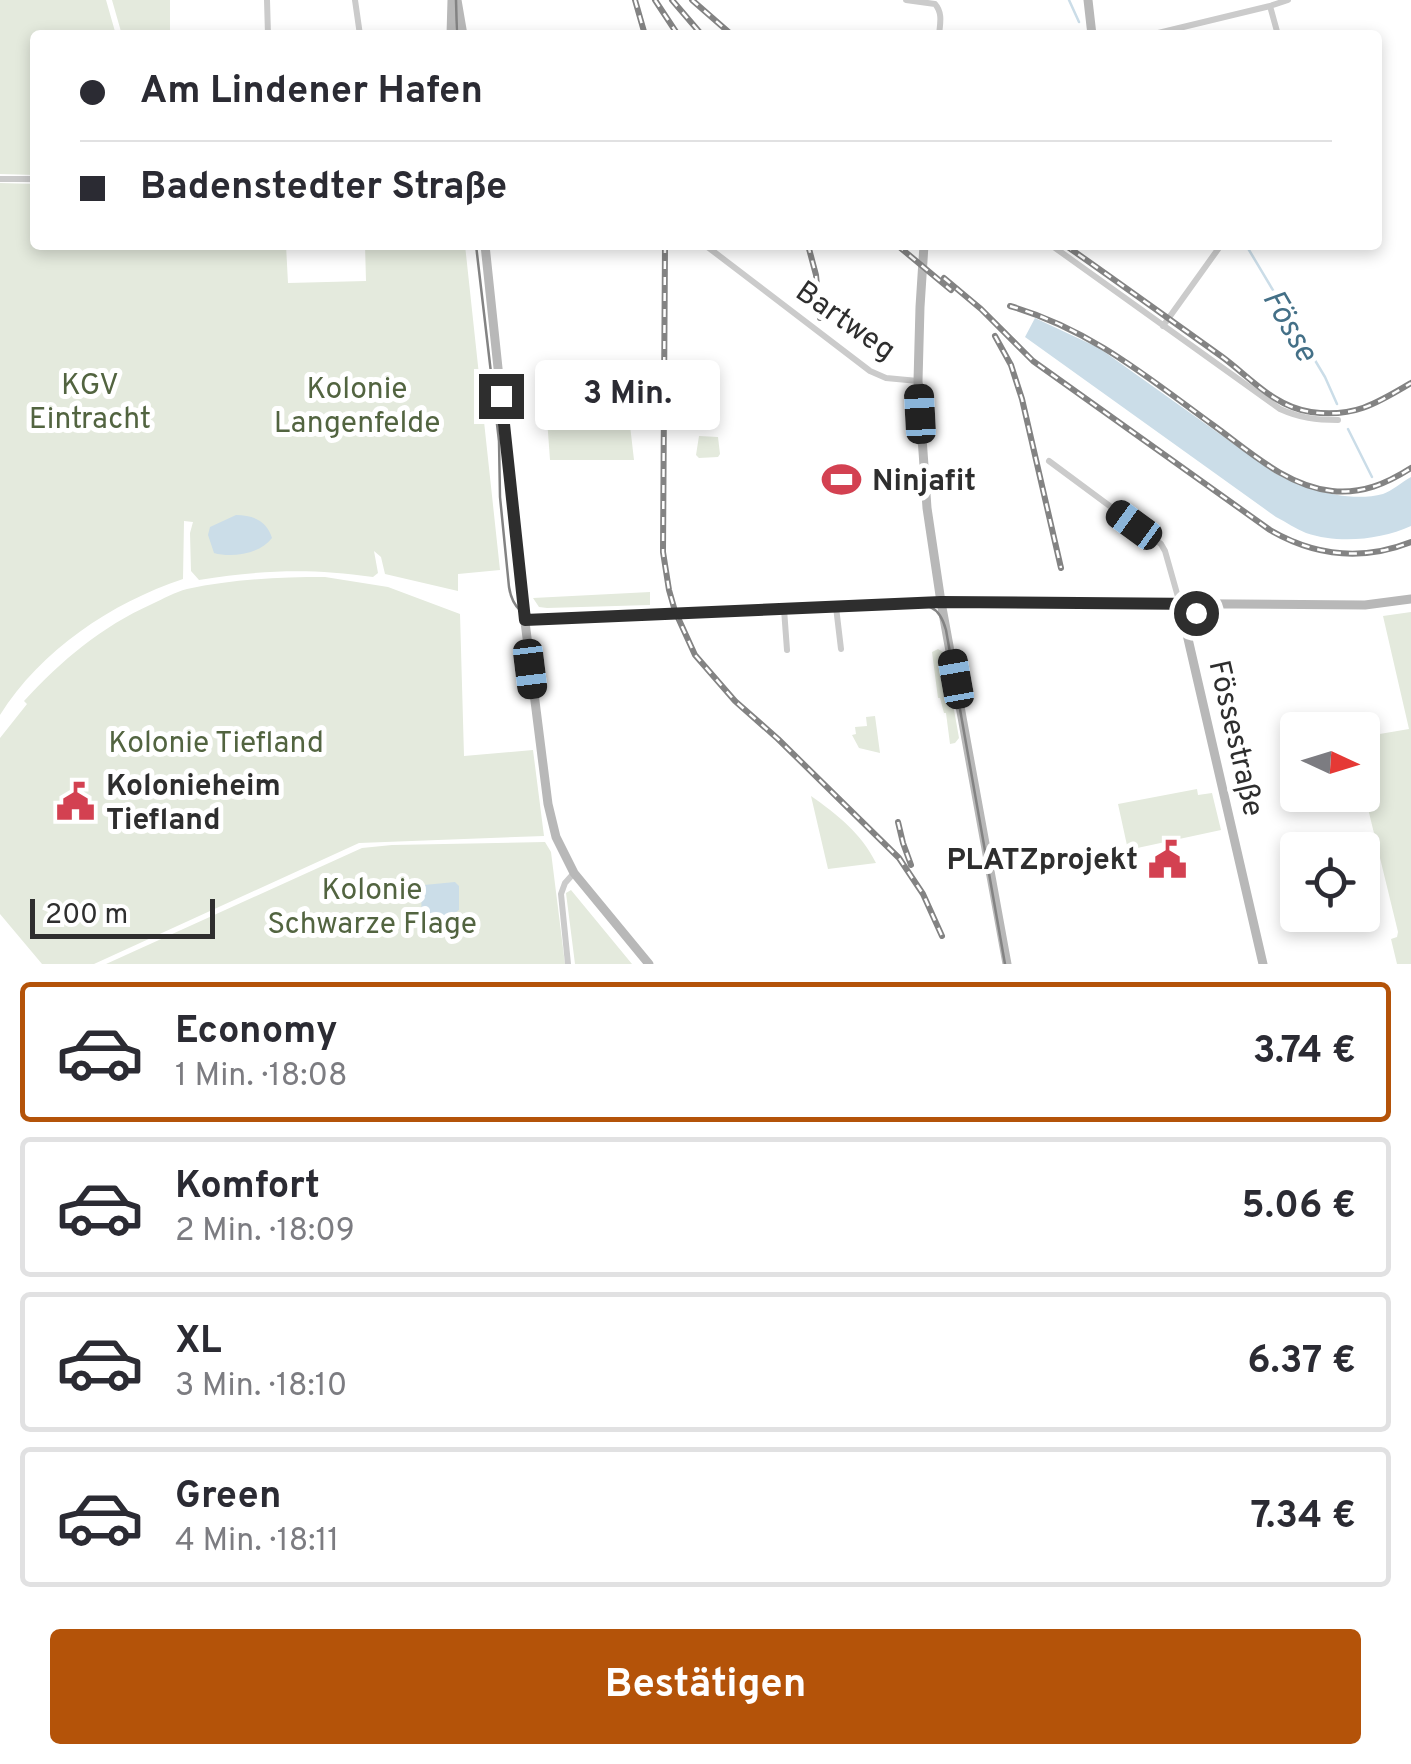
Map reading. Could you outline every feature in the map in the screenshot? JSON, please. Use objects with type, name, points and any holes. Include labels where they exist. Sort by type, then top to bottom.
[{"type":"street","points":[[268,0],[268,30]]},
{"type":"street","points":[[355,0],[359,30]]},
{"type":"street","points":[[452,30],[455,0]]},
{"type":"street","points":[[455,0],[461,30]]},
{"type":"street","points":[[906,0],[936,4],[940,9],[940,30]]},
{"type":"street","points":[[1088,0],[1091,30]]},
{"type":"street","points":[[1171,30],[1288,0]]},
{"type":"street","points":[[1270,6],[1277,30]]},
{"type":"street","points":[[0,179],[30,180]]},
{"type":"street","points":[[486,250],[548,804],[556,837],[574,874],[649,964]]},
{"type":"street","name":"Bartweg","points":[[712,250],[870,371],[886,378],[918,381]]},
{"type":"street","points":[[924,250],[918,381],[924,482],[941,602],[1007,964]]},
{"type":"street","points":[[1058,250],[1280,409],[1298,417],[1338,420]]},
{"type":"street","points":[[1163,326],[1217,250]]},
{"type":"street","name":"Fössestraße","points":[[1049,461],[1160,544],[1165,552],[1263,964]]},
{"type":"street","points":[[525,620],[941,602],[1364,605],[1411,600]]},
{"type":"street","points":[[1187,634],[1193,616],[1205,604]]},
{"type":"street","points":[[836,606],[841,649]]},
{"type":"street","points":[[784,608],[786,650]]},
{"type":"street","points":[[568,964],[562,894],[565,883],[574,874]]},
{"type":"green space","points":[[0,0],[106,0],[115,30],[30,30],[30,175],[0,174]]},
{"type":"green space","points":[[112,0],[170,0],[170,30],[121,30]]},
{"type":"green space","points":[[0,183],[30,184],[30,250],[286,250],[288,283],[366,281],[365,250],[466,250],[500,570],[458,574],[458,591],[385,574],[381,557],[374,551],[378,573],[373,577],[286,571],[199,580],[191,571],[193,522],[184,521],[183,579],[130,601],[80,632],[36,670],[0,715]]},
{"type":"green space","points":[[625,382],[634,460],[550,460],[546,405],[575,403],[574,394],[580,387]]},
{"type":"green space","points":[[699,436],[718,437],[718,457],[696,455]]},
{"type":"green space","name":"Kolonie Tiefland","points":[[325,577],[388,587],[460,614],[464,756],[533,750],[544,836],[359,843],[94,964],[42,964],[0,914],[0,738],[27,704],[24,701],[99,634],[178,592],[239,581]]},
{"type":"green space","points":[[650,592],[650,605],[547,608],[539,607],[533,598]]},
{"type":"green space","points":[[1411,612],[1411,964],[1397,964],[1391,939],[1398,932],[1380,858],[1380,832],[1374,832],[1369,812],[1380,812],[1380,734],[1409,729],[1383,616]]},
{"type":"green space","points":[[938,649],[945,659],[959,738],[950,744],[932,652]]},
{"type":"green space","points":[[875,716],[880,753],[859,748],[852,735],[856,734],[855,727],[867,726],[866,717]]},
{"type":"green space","points":[[1197,789],[1198,795],[1212,793],[1221,830],[1128,850],[1118,804]]},
{"type":"green space","points":[[811,796],[848,825],[876,863],[828,869]]},
{"type":"green space","name":"Kolonie Schwarze Flage","points":[[545,842],[551,852],[565,964],[106,964],[362,848]]},
{"type":"green space","points":[[571,890],[632,964],[575,964],[566,893]]},
{"type":"water","points":[[1035,318],[1099,348],[1273,472],[1298,484],[1355,497],[1386,493],[1411,477],[1411,526],[1373,537],[1346,539],[1306,533],[1276,517],[1025,337]]},
{"type":"water","points":[[236,515],[258,520],[272,538],[245,553],[214,553],[208,535],[210,527]]},
{"type":"water","points":[[455,882],[459,886],[459,910],[433,930],[422,928],[421,888]]},
{"type":"waterway","name":"Fösse","points":[[1069,0],[1079,22]]},
{"type":"waterway","name":"Fösse","points":[[1249,250],[1337,404]]},
{"type":"waterway","name":"Fösse","points":[[1348,429],[1372,477]]},
{"type":"tram line","points":[[456,0],[457,30]]},
{"type":"tram line","points":[[477,250],[499,441],[509,587],[516,605],[524,613],[543,619],[911,605],[936,610],[946,630],[1005,964]]},
{"type":"railway","points":[[635,0],[644,30]]},
{"type":"railway","points":[[655,0],[675,30]]},
{"type":"railway","points":[[672,0],[698,30]]},
{"type":"railway","points":[[692,0],[726,30]]},
{"type":"railway","points":[[665,250],[663,552],[675,611],[695,655],[735,701],[899,858],[923,894],[942,936]]},
{"type":"railway","points":[[809,250],[820,318]]},
{"type":"railway","points":[[903,250],[951,290]]},
{"type":"railway","points":[[1072,250],[1285,404],[1311,412],[1352,411],[1411,383]]},
{"type":"railway","points":[[944,278],[1033,361],[1270,530],[1304,546],[1339,553],[1375,552],[1411,542]]},
{"type":"railway","points":[[1010,306],[1066,328],[1117,356],[1254,456],[1299,482],[1332,491],[1353,491],[1383,483],[1411,468]]},
{"type":"railway","points":[[995,336],[1011,365],[1022,399],[1061,568]]},
{"type":"railway","points":[[898,822],[911,865]]},
{"type":"place","name":"Ninjafit","points":[[842,480]]},
{"type":"place","name":"Kolonieheim Tiefland","points":[[76,802]]},
{"type":"place","name":"PLATZprojekt","points":[[1168,859]]},
{"type":"route","points":[[501,396],[525,620],[941,602],[1205,604],[1196,613]]},
{"type":"park label","name":"KGV Eintracht","points":[[90,401]]},
{"type":"park label","name":"Kolonie Langenfelde","points":[[357,405]]}]
